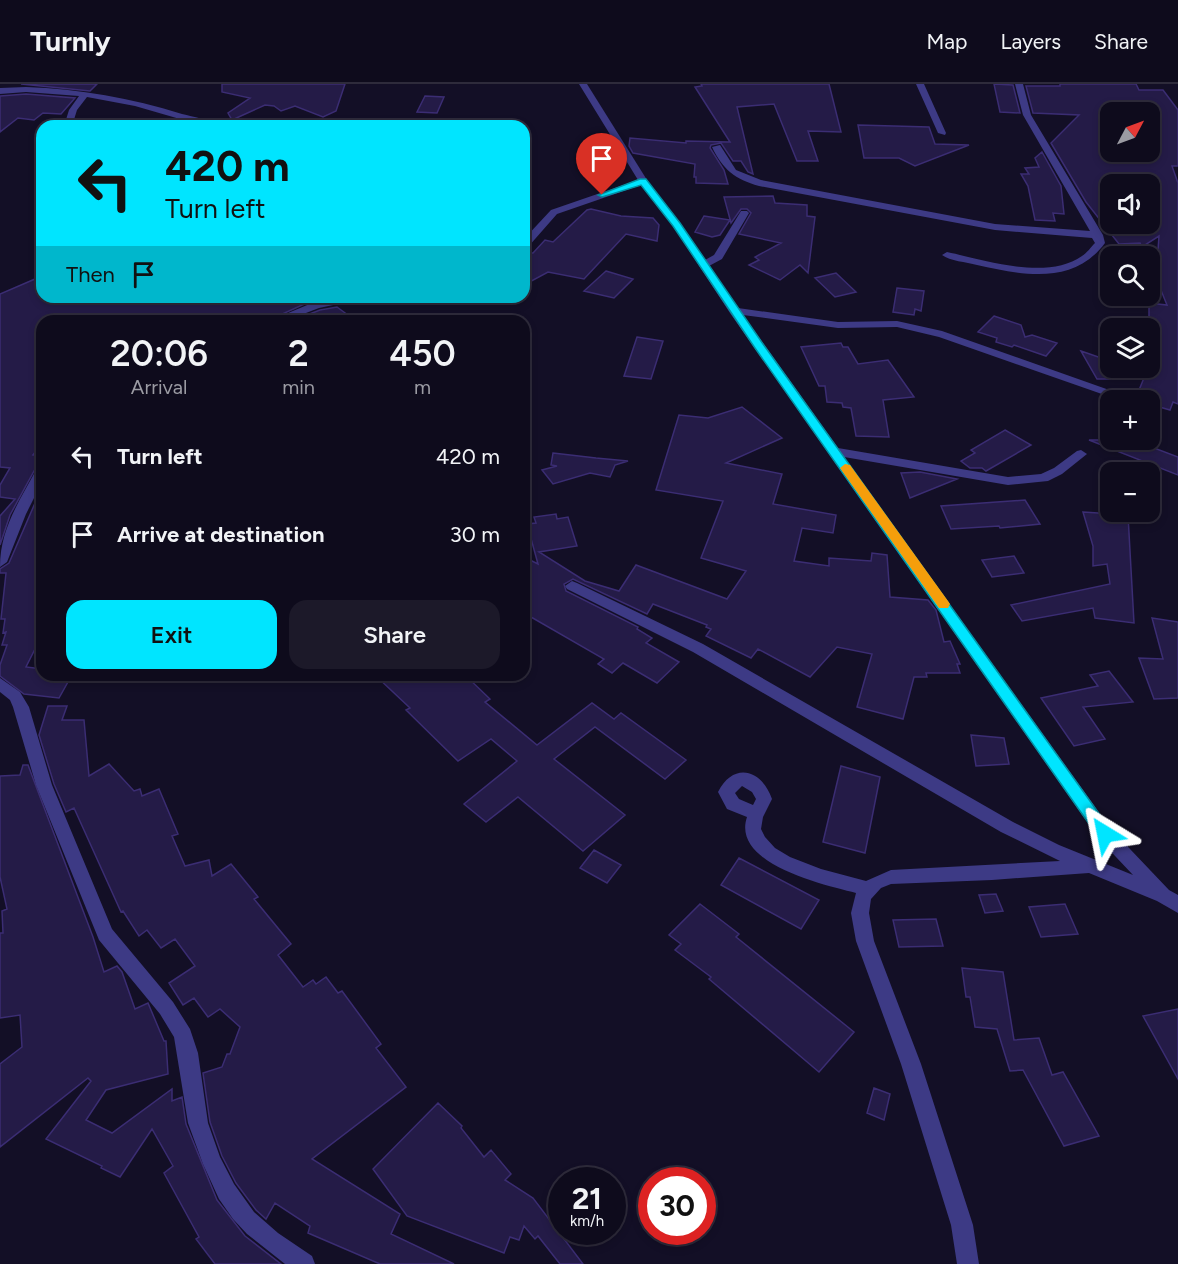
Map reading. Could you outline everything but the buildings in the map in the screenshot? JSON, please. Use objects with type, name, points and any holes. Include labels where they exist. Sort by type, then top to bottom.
[{"type":"street","points":[[583,84],[643,181],[1105,834],[1163,895]]},
{"type":"street","points":[[920,84],[942,133]]},
{"type":"street","points":[[947,255],[1013,269],[1048,271],[1078,262],[1089,255],[1100,243],[1098,235],[1027,115],[1019,84]]},
{"type":"street","points":[[0,91],[74,87],[85,93],[196,120]]},
{"type":"street","points":[[70,120],[73,110],[85,93]]},
{"type":"street","points":[[717,147],[725,166],[731,173],[759,183],[995,227],[1098,235]]},
{"type":"street","points":[[530,238],[554,212],[643,181]]},
{"type":"street","points":[[704,265],[718,257],[744,213]]},
{"type":"street","points":[[290,315],[326,303]]},
{"type":"street","points":[[734,310],[838,325],[897,324],[918,327],[1102,390]]},
{"type":"street","points":[[834,451],[1008,481],[1043,478],[1058,471],[1081,454]]},
{"type":"street","points":[[0,562],[19,514],[36,481]]},
{"type":"street","points":[[572,586],[698,648],[1007,827],[1053,850],[1163,895],[1178,905]]},
{"type":"street","points":[[0,684],[15,696],[21,707],[44,785],[105,934],[114,949],[170,1014],[184,1038],[195,1113],[209,1155],[238,1210],[279,1247],[304,1264]]},
{"type":"street","points":[[756,813],[753,829],[759,843],[772,854],[807,872],[870,889]]},
{"type":"street","points":[[968,1264],[962,1225],[912,1064],[865,941],[860,913],[863,896],[875,883],[891,877],[1090,866]]},
{"type":"slow traffic","points":[[845,468],[944,604]]},
{"type":"route","points":[[602,195],[643,181],[677,225],[759,346],[1105,834]]}]
